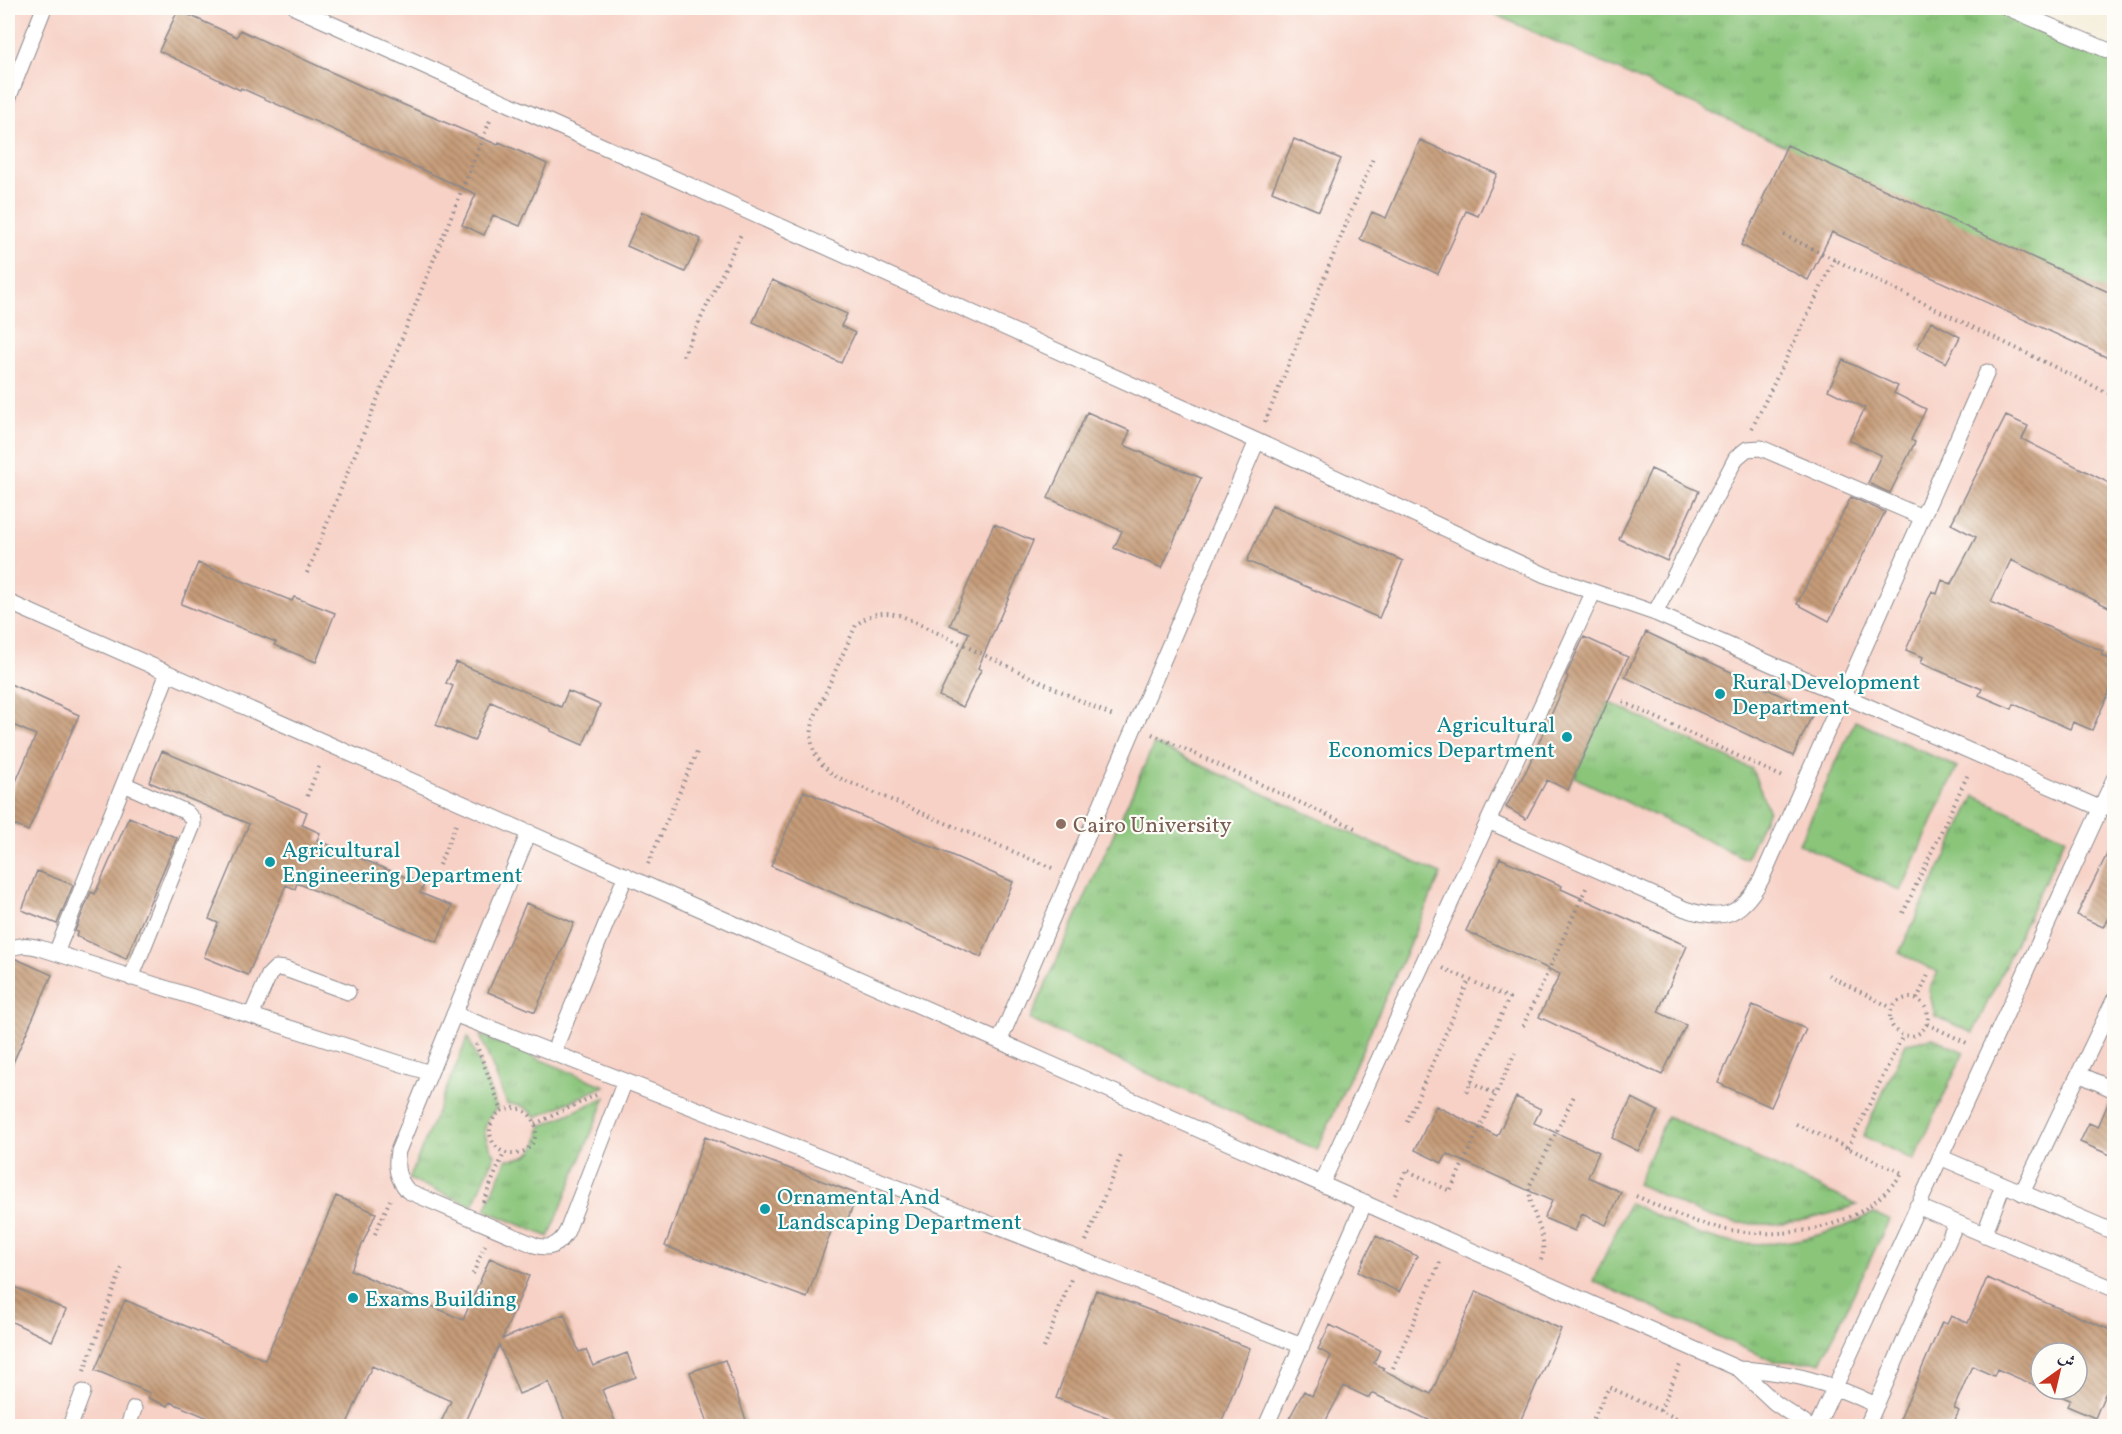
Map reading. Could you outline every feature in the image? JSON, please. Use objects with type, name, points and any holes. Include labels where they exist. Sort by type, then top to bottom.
[{"type":"lane","points":[[8,99],[44,8]]},
{"type":"lane","points":[[296,8],[1257,441],[1499,555],[1545,575],[1655,613],[2102,809]]},
{"type":"lane","points":[[2008,8],[2115,54]]},
{"type":"lane","points":[[1488,821],[1684,909],[1707,916],[1730,913],[1750,900],[1761,880],[1987,372]]},
{"type":"lane","points":[[1000,1040],[1257,441]]},
{"type":"lane","points":[[1655,613],[1736,458],[1747,449],[1761,448],[1922,517]]},
{"type":"lane","points":[[1322,1183],[1593,592]]},
{"type":"lane","points":[[8,602],[1739,1369],[1789,1374],[1836,1386],[1876,1405]]},
{"type":"lane","points":[[56,953],[168,673]]},
{"type":"lane","points":[[1817,1426],[2115,779]]},
{"type":"lane","points":[[123,784],[186,812],[193,820],[193,825],[131,978]]},
{"type":"lane","points":[[528,832],[460,1016],[430,1073],[398,1152],[395,1165],[399,1180],[408,1191],[492,1228],[543,1248],[554,1246],[562,1240],[625,1081]]},
{"type":"lane","points":[[553,1053],[626,875]]},
{"type":"lane","points":[[8,950],[20,945],[30,945],[430,1073]]},
{"type":"lane","points":[[251,1016],[268,975],[276,968],[285,969],[348,992]]},
{"type":"lane","points":[[2022,1193],[2115,1000]]},
{"type":"lane","points":[[460,1016],[1302,1346]]},
{"type":"lane","points":[[2079,1074],[2115,1090]]},
{"type":"lane","points":[[1940,1157],[2115,1232]]},
{"type":"lane","points":[[1984,1234],[2003,1185]]},
{"type":"lane","points":[[1266,1426],[1365,1202]]},
{"type":"lane","points":[[1917,1206],[2115,1289]]},
{"type":"lane","points":[[1867,1426],[1956,1223]]},
{"type":"lane","points":[[1739,1369],[1774,1402],[1808,1426]]},
{"type":"lane","points":[[70,1426],[83,1392]]},
{"type":"lane","points":[[128,1426],[134,1409]]},
{"type":"path","points":[[307,573],[499,99]]},
{"type":"path","points":[[1257,441],[1374,156]]},
{"type":"path","points":[[682,356],[751,213]]},
{"type":"path","points":[[1784,235],[2115,396]]},
{"type":"path","points":[[1740,453],[1835,259]]},
{"type":"path","points":[[1071,876],[837,777],[819,761],[812,745],[811,727],[856,625],[866,617],[878,612],[890,612],[1356,828]]},
{"type":"path","points":[[1623,702],[1802,786]]},
{"type":"path","points":[[307,796],[329,744]]},
{"type":"path","points":[[640,881],[697,752]]},
{"type":"path","points":[[1903,913],[1977,754]]},
{"type":"path","points":[[439,865],[465,804]]},
{"type":"path","points":[[1523,1026],[1595,869]]},
{"type":"path","points":[[1424,960],[1509,998],[1465,1095]]},
{"type":"path","points":[[1917,1000],[1929,973]]},
{"type":"path","points":[[1828,975],[1892,1008]]},
{"type":"path","points":[[1407,1122],[1469,980]]},
{"type":"path","points":[[1903,999],[1917,1000],[1927,1010],[1927,1024],[1917,1034],[1903,1035],[1893,1027],[1890,1014],[1892,1008],[1903,999]]},
{"type":"path","points":[[460,1016],[502,1111]]},
{"type":"path","points":[[1927,1024],[1988,1053]]},
{"type":"path","points":[[1848,1148],[1903,1035]]},
{"type":"path","points":[[1387,1212],[1406,1170],[1450,1191],[1515,1053]]},
{"type":"path","points":[[535,1124],[625,1081]]},
{"type":"path","points":[[1471,1082],[1495,1094]]},
{"type":"path","points":[[1535,1278],[1545,1250],[1545,1243],[1531,1206],[1530,1185],[1575,1094]]},
{"type":"path","points":[[518,1108],[531,1117],[535,1124],[534,1141],[522,1153],[513,1155],[504,1153],[491,1141],[491,1123],[502,1111],[518,1108]]},
{"type":"path","points":[[1796,1124],[1927,1184]]},
{"type":"path","points":[[476,1220],[504,1153]]},
{"type":"path","points":[[1636,1196],[1698,1222],[1723,1229],[1756,1232],[1797,1231],[1844,1220],[1860,1212],[1876,1201],[1903,1173]]},
{"type":"path","points":[[375,1234],[399,1180]]},
{"type":"path","points":[[473,1274],[492,1228]]},
{"type":"path","points":[[1393,1368],[1450,1240]]},
{"type":"path","points":[[83,1392],[84,1368],[122,1268]]},
{"type":"path","points":[[1660,1411],[1688,1346]]},
{"type":"path","points":[[1609,1426],[1593,1419],[1609,1387],[1693,1426]]},
{"type":"path","points":[[370,1426],[374,1421]]},
{"type":"shaded area","name":"Cairo University","points":[[8,8],[1481,8],[2114,295],[2114,1426],[8,1426]]},
{"type":"green space","points":[[1481,8],[1996,8],[2114,59],[2114,295]]},
{"type":"green space","points":[[1608,702],[1752,769],[1768,810],[1746,859],[1574,777]]},
{"type":"green space","points":[[1855,721],[1957,767],[1901,891],[1799,844]]},
{"type":"green space","points":[[1154,744],[1441,874],[1317,1150],[1030,1020]]},
{"type":"green space","points":[[1975,796],[2065,838],[1973,1033],[1935,1016],[1929,990],[1938,972],[1899,953]]},
{"type":"green space","points":[[480,1035],[605,1086],[536,1117],[523,1107],[507,1104]]},
{"type":"green space","points":[[468,1037],[497,1108],[488,1119],[485,1130],[488,1142],[495,1154],[473,1206],[409,1179]]},
{"type":"green space","points":[[1933,1038],[1964,1052],[1914,1160],[1863,1136],[1906,1043]]},
{"type":"green space","points":[[606,1097],[549,1237],[485,1210],[507,1159],[522,1158],[532,1152],[538,1141],[540,1127]]},
{"type":"green space","points":[[1667,1116],[1857,1205],[1802,1220],[1745,1224],[1708,1216],[1681,1205],[1637,1184]]},
{"type":"green space","points":[[1629,1203],[1700,1235],[1722,1241],[1745,1243],[1767,1244],[1811,1237],[1874,1213],[1889,1220],[1821,1362],[1773,1361],[1593,1281]]},
{"type":"building","points":[[178,10],[237,37],[240,30],[381,95],[498,145],[499,142],[547,164],[520,226],[493,215],[484,235],[462,225],[476,194],[241,88],[240,90],[159,51]]},
{"type":"building","points":[[1294,139],[1341,159],[1319,211],[1272,191]]},
{"type":"building","points":[[1420,140],[1497,174],[1478,216],[1466,211],[1438,274],[1360,239],[1372,212],[1386,218]]},
{"type":"building","points":[[1787,145],[2115,295],[2115,361],[1832,232],[1808,280],[1741,245],[1764,201],[1762,200]]},
{"type":"building","points":[[642,212],[701,239],[685,272],[627,246]]},
{"type":"building","points":[[772,280],[847,314],[841,326],[855,333],[841,363],[753,322]]},
{"type":"building","points":[[1931,321],[1960,337],[1946,363],[1917,348]]},
{"type":"building","points":[[1843,360],[1898,386],[1894,393],[1926,409],[1911,440],[1915,442],[1890,493],[1868,483],[1881,455],[1849,440],[1865,408],[1828,390]]},
{"type":"building","points":[[1087,412],[1130,431],[1124,445],[1201,478],[1162,568],[1114,548],[1122,531],[1048,498]]},
{"type":"building","points":[[2006,416],[2028,426],[2022,439],[2115,486],[2115,610],[2011,560],[1991,602],[2103,651],[2101,655],[2115,661],[2115,679],[2092,730],[2073,722],[2070,729],[2014,704],[2012,709],[1979,695],[1982,689],[1921,663],[1923,657],[1906,650],[1932,591],[1937,594],[1942,580],[1951,584],[1976,537],[1951,524]]},
{"type":"building","points":[[1651,469],[1699,491],[1667,561],[1619,539]]},
{"type":"building","points":[[1851,497],[1885,512],[1829,621],[1797,604]]},
{"type":"building","points":[[1272,505],[1403,561],[1379,618],[1247,561]]},
{"type":"building","points":[[994,524],[1033,541],[978,668],[981,670],[963,707],[939,696],[969,633],[950,625]]},
{"type":"building","points":[[198,563],[292,601],[294,597],[335,613],[316,662],[274,645],[276,642],[181,604]]},
{"type":"building","name":"Rural Development Department","points":[[1646,632],[1814,711],[1793,756],[1625,677]]},
{"type":"building","name":"Agricultural Economics Department","points":[[1584,637],[1628,657],[1568,790],[1547,780],[1526,819],[1506,807],[1527,769]]},
{"type":"building","points":[[456,662],[561,707],[568,691],[600,705],[583,745],[491,702],[474,741],[436,725],[453,686],[446,683]]},
{"type":"building","points":[[8,683],[79,715],[28,831],[8,822],[8,800],[36,735],[8,723]]},
{"type":"building","name":"Agricultural Engineering Department","points":[[162,751],[307,812],[302,825],[320,833],[317,840],[424,885],[420,893],[452,906],[437,942],[297,883],[295,889],[286,885],[248,975],[204,957],[218,923],[209,919],[249,824],[149,782]]},
{"type":"building","points":[[804,791],[1013,882],[981,957],[771,866]]},
{"type":"building","points":[[129,817],[177,838],[126,959],[76,936],[78,932],[75,931],[91,892],[95,894]]},
{"type":"building","points":[[2115,838],[2115,905],[2103,927],[2077,915]]},
{"type":"building","points":[[1500,858],[1562,886],[1561,889],[1687,946],[1658,1012],[1686,1025],[1662,1075],[1539,1017],[1560,974],[1466,931]]},
{"type":"building","points":[[37,871],[73,885],[57,924],[22,910]]},
{"type":"building","points":[[526,903],[574,923],[535,1012],[488,992]]},
{"type":"building","points":[[14,958],[52,975],[8,1074],[8,960]]},
{"type":"building","points":[[1753,1005],[1806,1029],[1771,1107],[1718,1083]]},
{"type":"building","points":[[1516,1097],[1541,1109],[1534,1123],[1599,1152],[1588,1177],[1621,1192],[1606,1225],[1582,1214],[1575,1231],[1544,1218],[1552,1201],[1447,1154],[1442,1163],[1415,1150],[1436,1106],[1497,1136]]},
{"type":"building","points":[[1632,1098],[1658,1111],[1638,1151],[1612,1138]]},
{"type":"building","points":[[2110,1099],[2115,1100],[2115,1157],[2080,1142],[2089,1123],[2098,1127]]},
{"type":"building","name":"Ornamental And Landscaping Department","points":[[705,1137],[857,1194],[845,1227],[834,1223],[807,1298],[665,1246]]},
{"type":"building","points":[[336,1196],[376,1213],[351,1270],[463,1320],[490,1258],[529,1276],[502,1339],[564,1314],[579,1352],[586,1350],[593,1366],[627,1353],[636,1377],[602,1390],[617,1426],[567,1426],[549,1382],[519,1394],[499,1345],[463,1426],[439,1426],[451,1401],[372,1366],[346,1426],[227,1426],[170,1402],[168,1406],[148,1398],[150,1393],[95,1370],[125,1300],[265,1360]]},
{"type":"building","points":[[1376,1236],[1417,1256],[1399,1292],[1358,1272]]},
{"type":"building","points":[[1987,1278],[2115,1332],[2115,1398],[2105,1394],[2095,1418],[2067,1406],[2070,1401],[2089,1401],[2089,1341],[2029,1341],[2029,1383],[1997,1369],[1994,1376],[1972,1366],[1954,1408],[1959,1411],[1952,1426],[1897,1426],[1942,1322],[1947,1324],[1951,1316],[1968,1323]]},
{"type":"building","points":[[8,1284],[66,1310],[52,1341],[8,1320]]},
{"type":"building","points":[[1096,1290],[1250,1348],[1220,1426],[1131,1426],[1056,1398]]},
{"type":"building","points":[[1476,1291],[1561,1329],[1518,1426],[1441,1426],[1372,1393],[1369,1398],[1344,1386],[1323,1426],[1285,1426],[1304,1391],[1312,1396],[1331,1356],[1318,1349],[1330,1325],[1380,1350],[1374,1363],[1384,1368],[1383,1370],[1431,1394]]},
{"type":"building","points":[[725,1360],[748,1426],[709,1426],[690,1372]]},
{"type":"place","name":"Rural Development Department","points":[[1720,694]]},
{"type":"place","name":"Agricultural Economics Department","points":[[1567,737]]},
{"type":"place","name":"Cairo University","points":[[1061,824]]},
{"type":"place","name":"Agricultural Engineering Department","points":[[270,862]]},
{"type":"place","name":"Ornamental And Landscaping Department","points":[[765,1209]]},
{"type":"place","name":"Exams Building","points":[[353,1298]]}]
